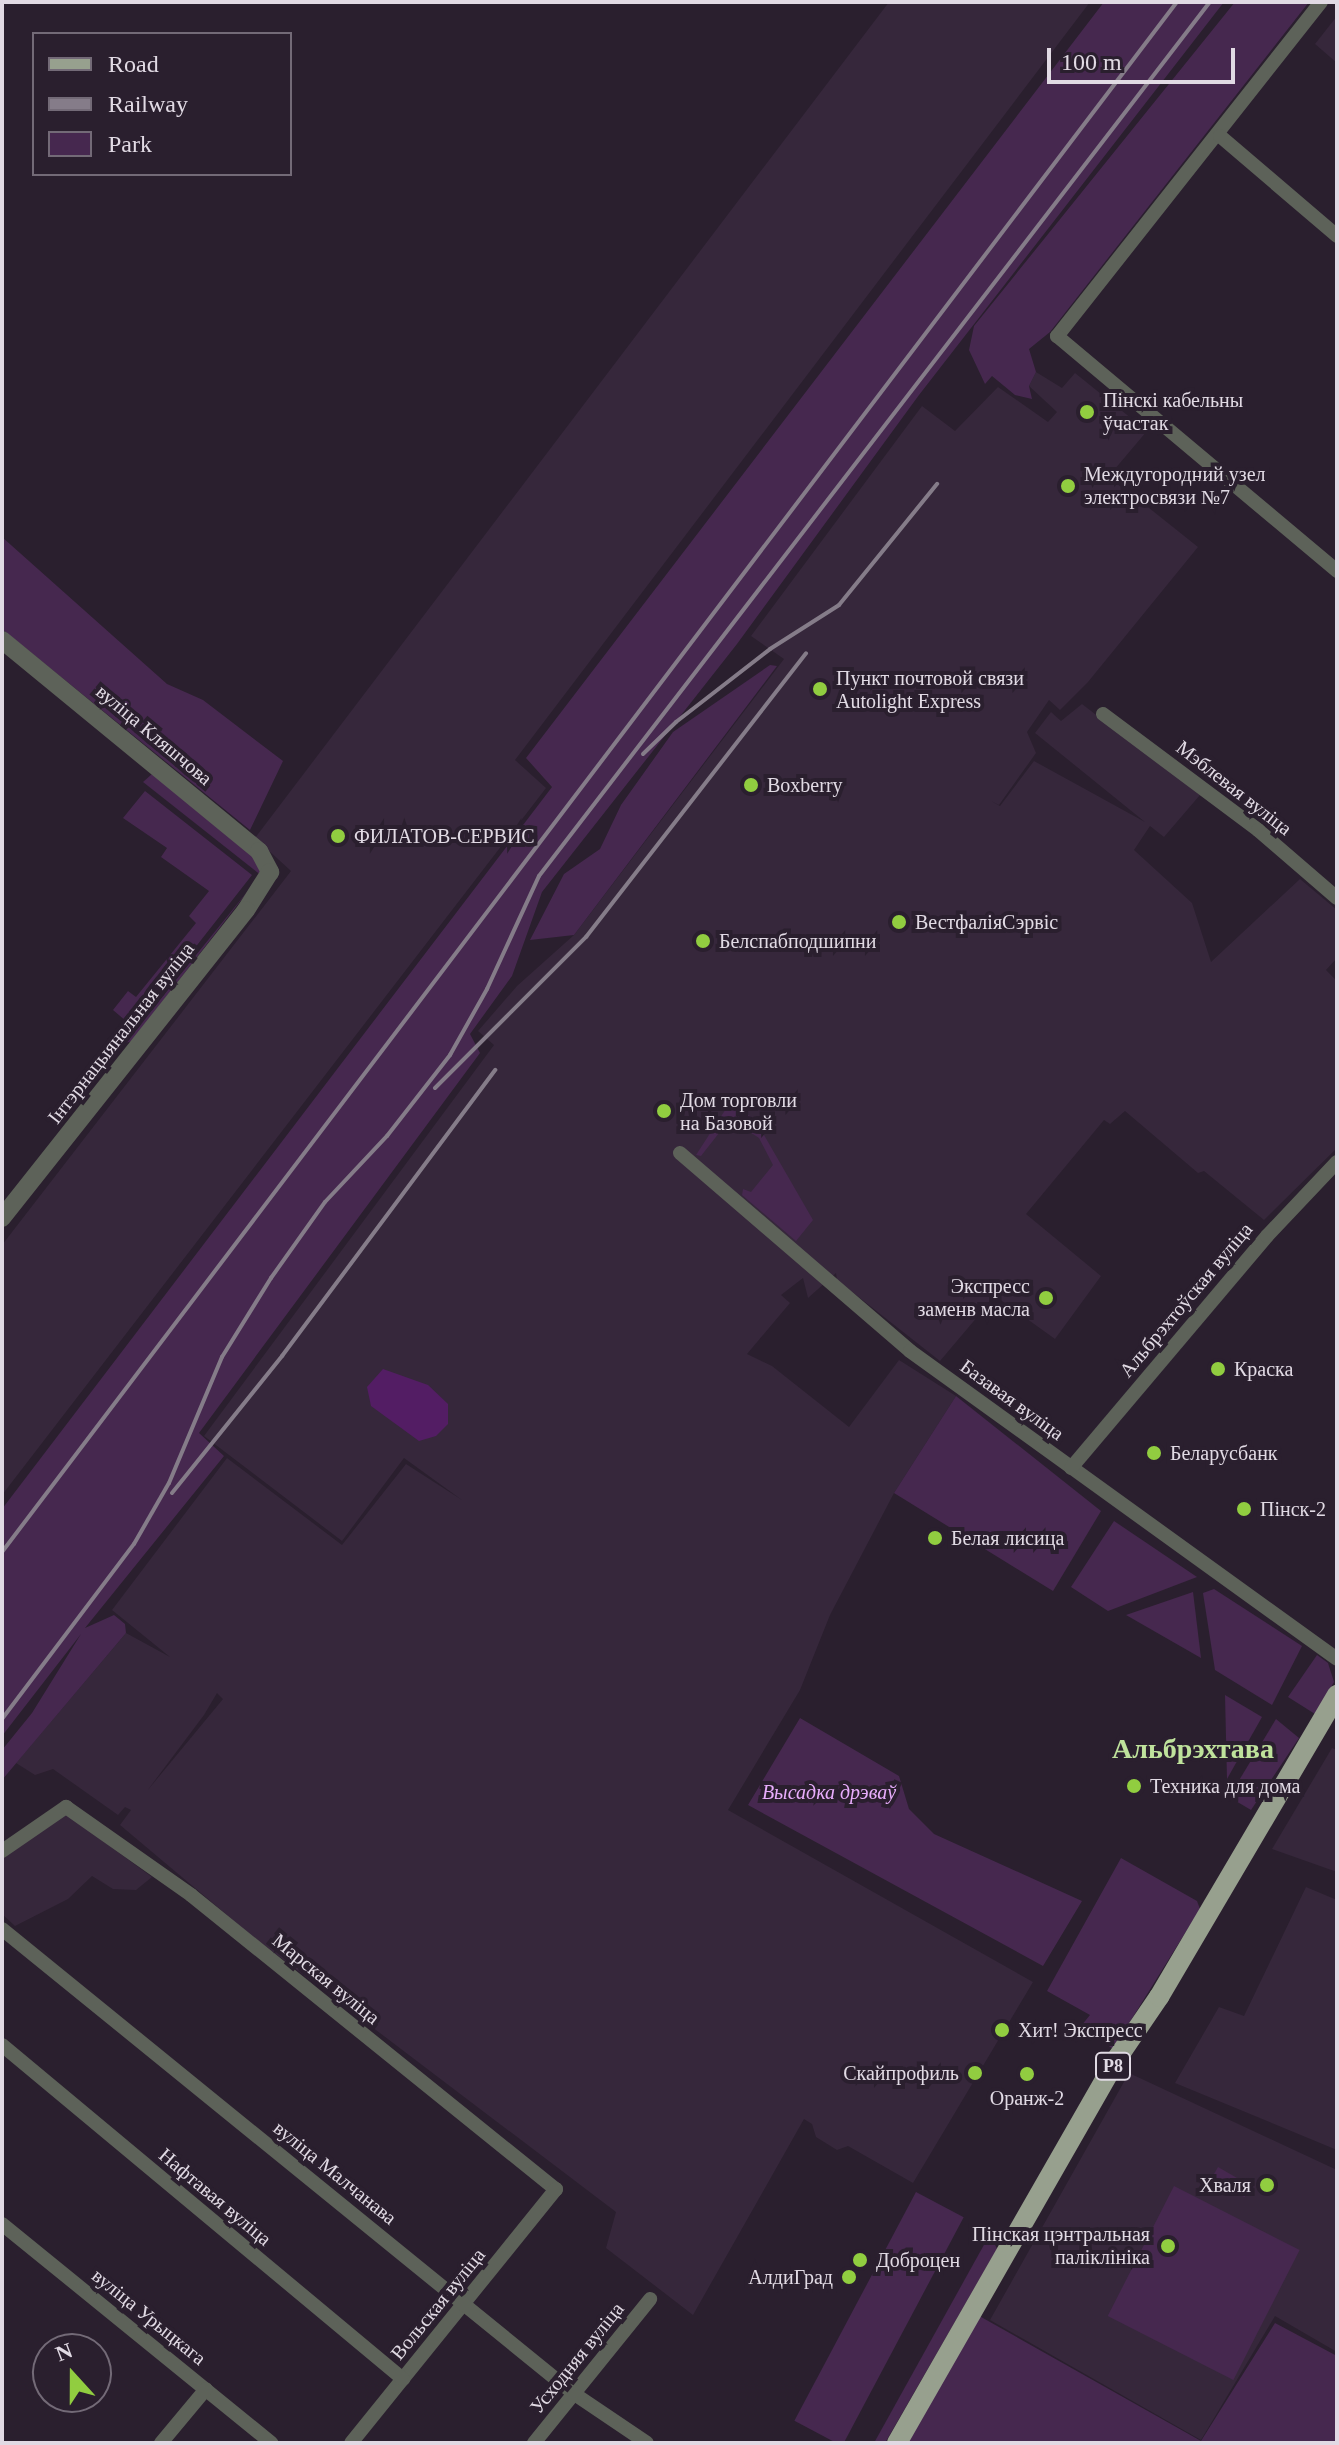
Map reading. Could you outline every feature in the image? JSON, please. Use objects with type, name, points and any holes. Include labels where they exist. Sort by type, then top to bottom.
[{"type":"main road","name":"Р8","points":[[897,2443],[1118,2057],[1159,1997],[1332,1716],[1337,1695]]},
{"type":"street","points":[[1321,2],[1220,136],[1057,336],[1337,571]]},
{"type":"street","points":[[1220,136],[1337,236]]},
{"type":"street","name":"вуліца Кляшчова","points":[[2,640],[259,851],[270,872]]},
{"type":"street","name":"Мэблевая вуліца","points":[[1103,714],[1258,830],[1337,898]]},
{"type":"street","name":"Інтэрнацыянальная вуліца","points":[[2,1218],[246,910],[270,872]]},
{"type":"street","name":"Базавая вуліца","points":[[680,1153],[910,1351],[1337,1659]]},
{"type":"street","name":"Альбрэхтоўская вуліца","points":[[1071,1468],[1267,1236],[1337,1162]]},
{"type":"street","name":"Марская вуліца","points":[[2,1851],[66,1807],[191,1895],[556,2189]]},
{"type":"street","name":"вуліца Малчанава","points":[[2,1929],[573,2393],[647,2443]]},
{"type":"street","name":"Нафтавая вуліца","points":[[2,2045],[403,2379]]},
{"type":"street","name":"Вольская вуліца","points":[[351,2443],[556,2189]]},
{"type":"street","name":"вуліца Урыцкага","points":[[2,2224],[271,2443]]},
{"type":"street","name":"Усходняя вуліца","points":[[534,2443],[650,2299]]},
{"type":"street","points":[[161,2443],[206,2389]]},
{"type":"shaded area","points":[[889,2],[1090,2],[515,760],[546,788],[2,1495],[2,1245],[291,871],[255,838]]},
{"type":"shaded area","points":[[1337,16],[1337,63],[1315,44]]},
{"type":"shaded area","points":[[1036,372],[1062,388],[1075,373],[1147,431],[1109,476],[1198,547],[1088,682],[1060,710],[1049,700],[1027,732],[1036,753],[999,805],[991,801],[1000,806],[1034,761],[1145,822],[1035,733],[1051,712],[1061,721],[1082,704],[1200,795],[1164,837],[1150,826],[1134,850],[1192,903],[1211,962],[1300,879],[1337,910],[1337,958],[1326,970],[1337,981],[1337,1148],[1264,1220],[1204,1171],[1198,1173],[1125,1111],[1110,1124],[1104,1120],[1026,1214],[1101,1276],[1055,1339],[995,1296],[940,1361],[837,1280],[836,1273],[808,1298],[803,1278],[781,1295],[790,1303],[747,1354],[772,1366],[849,1427],[899,1360],[956,1396],[894,1493],[830,1615],[800,1690],[728,1810],[1033,1982],[913,2183],[848,2146],[837,2150],[816,2137],[812,2124],[804,2119],[693,2315],[606,2248],[616,2212],[252,1936],[120,1825],[131,1810],[125,1807],[118,1815],[53,1769],[35,1775],[16,1763],[126,1633],[170,1657],[112,1610],[227,1458],[342,1545],[406,1464],[462,1500],[404,1458],[342,1541],[204,1436],[494,1045],[478,1031],[517,986],[574,935],[784,659],[751,636],[922,406],[955,431],[998,387],[1048,422],[1057,412],[1029,386]],"holes":[[[217,1693],[223,1699],[147,1791]]]},
{"type":"shaded area","points":[[383,1369],[428,1385],[448,1404],[448,1424],[436,1436],[419,1441],[371,1406],[367,1387]]},
{"type":"shaded area","points":[[1332,1748],[1337,1750],[1337,1872],[1272,1849]]},
{"type":"shaded area","points":[[63,1812],[152,1877],[136,1890],[113,1889],[92,1876],[68,1899],[15,1926],[2,1914],[2,1859]]},
{"type":"shaded area","points":[[1306,1887],[1337,1900],[1337,2150],[1175,2083],[1219,2007],[1244,2016]]},
{"type":"shaded area","name":"Пінская цэнтральная паліклініка","points":[[1129,2073],[1337,2170],[1337,2352],[1275,2316],[1201,2440],[990,2320]]},
{"type":"green space","points":[[1104,2],[1224,2],[919,395],[737,644],[542,892],[512,976],[470,1034],[480,1053],[199,1433],[224,1456],[85,1628],[114,1615],[125,1624],[126,1633],[2,1780],[2,1750],[32,1713],[81,1634],[2,1736],[2,1509],[552,787],[526,758]]},
{"type":"green space","points":[[1235,2],[1309,2],[1050,332],[1029,349],[1036,372],[1029,386],[1032,399],[1015,395],[992,376],[985,384],[969,350],[974,326]]},
{"type":"green space","points":[[2,537],[167,684],[203,700],[283,761],[250,830],[2,629]]},
{"type":"green space","points":[[770,665],[777,666],[574,935],[530,940],[564,874],[600,849],[621,805],[673,732]]},
{"type":"green space","points":[[152,774],[257,855],[262,876],[143,782]]},
{"type":"green space","points":[[145,791],[252,875],[133,1027],[113,1010],[128,991],[136,997],[196,923],[189,916],[209,891],[161,857],[167,848],[123,818]]},
{"type":"green space","points":[[255,882],[132,1041],[125,1043]]},
{"type":"green space","points":[[731,1101],[756,1121],[813,1220],[796,1241],[742,1195],[743,1189],[751,1192],[773,1165],[759,1138],[730,1119],[701,1156],[696,1155]]},
{"type":"green space","points":[[956,1396],[1101,1511],[1053,1591],[894,1493]]},
{"type":"green space","points":[[1114,1521],[1197,1577],[1108,1611],[1071,1587]]},
{"type":"green space","points":[[1214,1589],[1302,1646],[1272,1705],[1215,1670],[1203,1593]]},
{"type":"green space","points":[[1193,1592],[1201,1658],[1126,1615]]},
{"type":"green space","points":[[1317,1655],[1328,1663],[1334,1682],[1315,1714],[1288,1697]]},
{"type":"green space","points":[[1225,1695],[1262,1717],[1227,1779]]},
{"type":"green space","name":"Высадка дрэваў","points":[[800,1718],[899,1776],[909,1809],[934,1834],[1082,1901],[1043,1966],[748,1805]]},
{"type":"green space","points":[[1276,1719],[1299,1738],[1251,1810],[1229,1797]]},
{"type":"green space","points":[[1121,1858],[1197,1901],[1200,1909],[1113,2049],[1081,2026],[1090,2015],[1047,1991]]},
{"type":"green space","points":[[1218,2167],[1251,2186],[1244,2197],[1212,2178]]},
{"type":"green space","points":[[1174,2186],[1300,2250],[1233,2380],[1108,2316]]},
{"type":"green space","points":[[916,2192],[964,2217],[844,2443],[836,2443],[794,2421]]},
{"type":"green space","points":[[990,2234],[997,2249],[885,2443],[874,2443]]},
{"type":"green space","points":[[974,2313],[1201,2441],[1275,2323],[1337,2356],[1337,2443],[901,2443]]},
{"type":"railway","points":[[2,1552],[1177,2]]},
{"type":"railway","points":[[2,1719],[134,1544],[169,1483],[222,1357],[271,1278],[325,1202],[387,1136],[450,1055],[487,989],[539,876],[1210,2]]},
{"type":"railway","points":[[643,754],[676,722],[770,649],[839,605],[937,484]]},
{"type":"railway","points":[[435,1088],[586,937],[806,653]]},
{"type":"railway","points":[[172,1493],[282,1356],[495,1070]]},
{"type":"place","name":"Пінскі кабельны ўчастак","points":[[1087,412]]},
{"type":"place","name":"Междугородний узел электросвязи №7","points":[[1068,486]]},
{"type":"place","name":"Пункт почтовой связи Autolight Express","points":[[820,689]]},
{"type":"place","name":"Boxberry","points":[[751,785]]},
{"type":"place","name":"ФИЛАТОВ-СЕРВИС","points":[[338,836]]},
{"type":"place","name":"ВестфаліяСэрвіс","points":[[899,922]]},
{"type":"place","name":"Белспабподшипни","points":[[703,941]]},
{"type":"place","name":"Дом торговли на Базовой","points":[[664,1111]]},
{"type":"place","name":"Экспресс заменв масла","points":[[1046,1298]]},
{"type":"place","name":"Краска","points":[[1218,1369]]},
{"type":"place","name":"Беларусбанк","points":[[1154,1453]]},
{"type":"place","name":"Пінск-2","points":[[1244,1509]]},
{"type":"place","name":"Белая лисица","points":[[935,1538]]},
{"type":"place","name":"Техника для дома","points":[[1134,1786]]},
{"type":"place","name":"Хит! Экспресс","points":[[1002,2030]]},
{"type":"place","name":"Скайпрофиль","points":[[975,2073]]},
{"type":"place","name":"Оранж-2","points":[[1027,2074]]},
{"type":"place","name":"Хваля","points":[[1267,2185]]},
{"type":"place","name":"Пінская цэнтральная паліклініка","points":[[1168,2246]]},
{"type":"place","name":"Доброцен","points":[[860,2260]]},
{"type":"place","name":"АлдиГрад","points":[[849,2277]]},
{"type":"district","name":"Альбрэхтава","points":[[1193,1749]]}]
